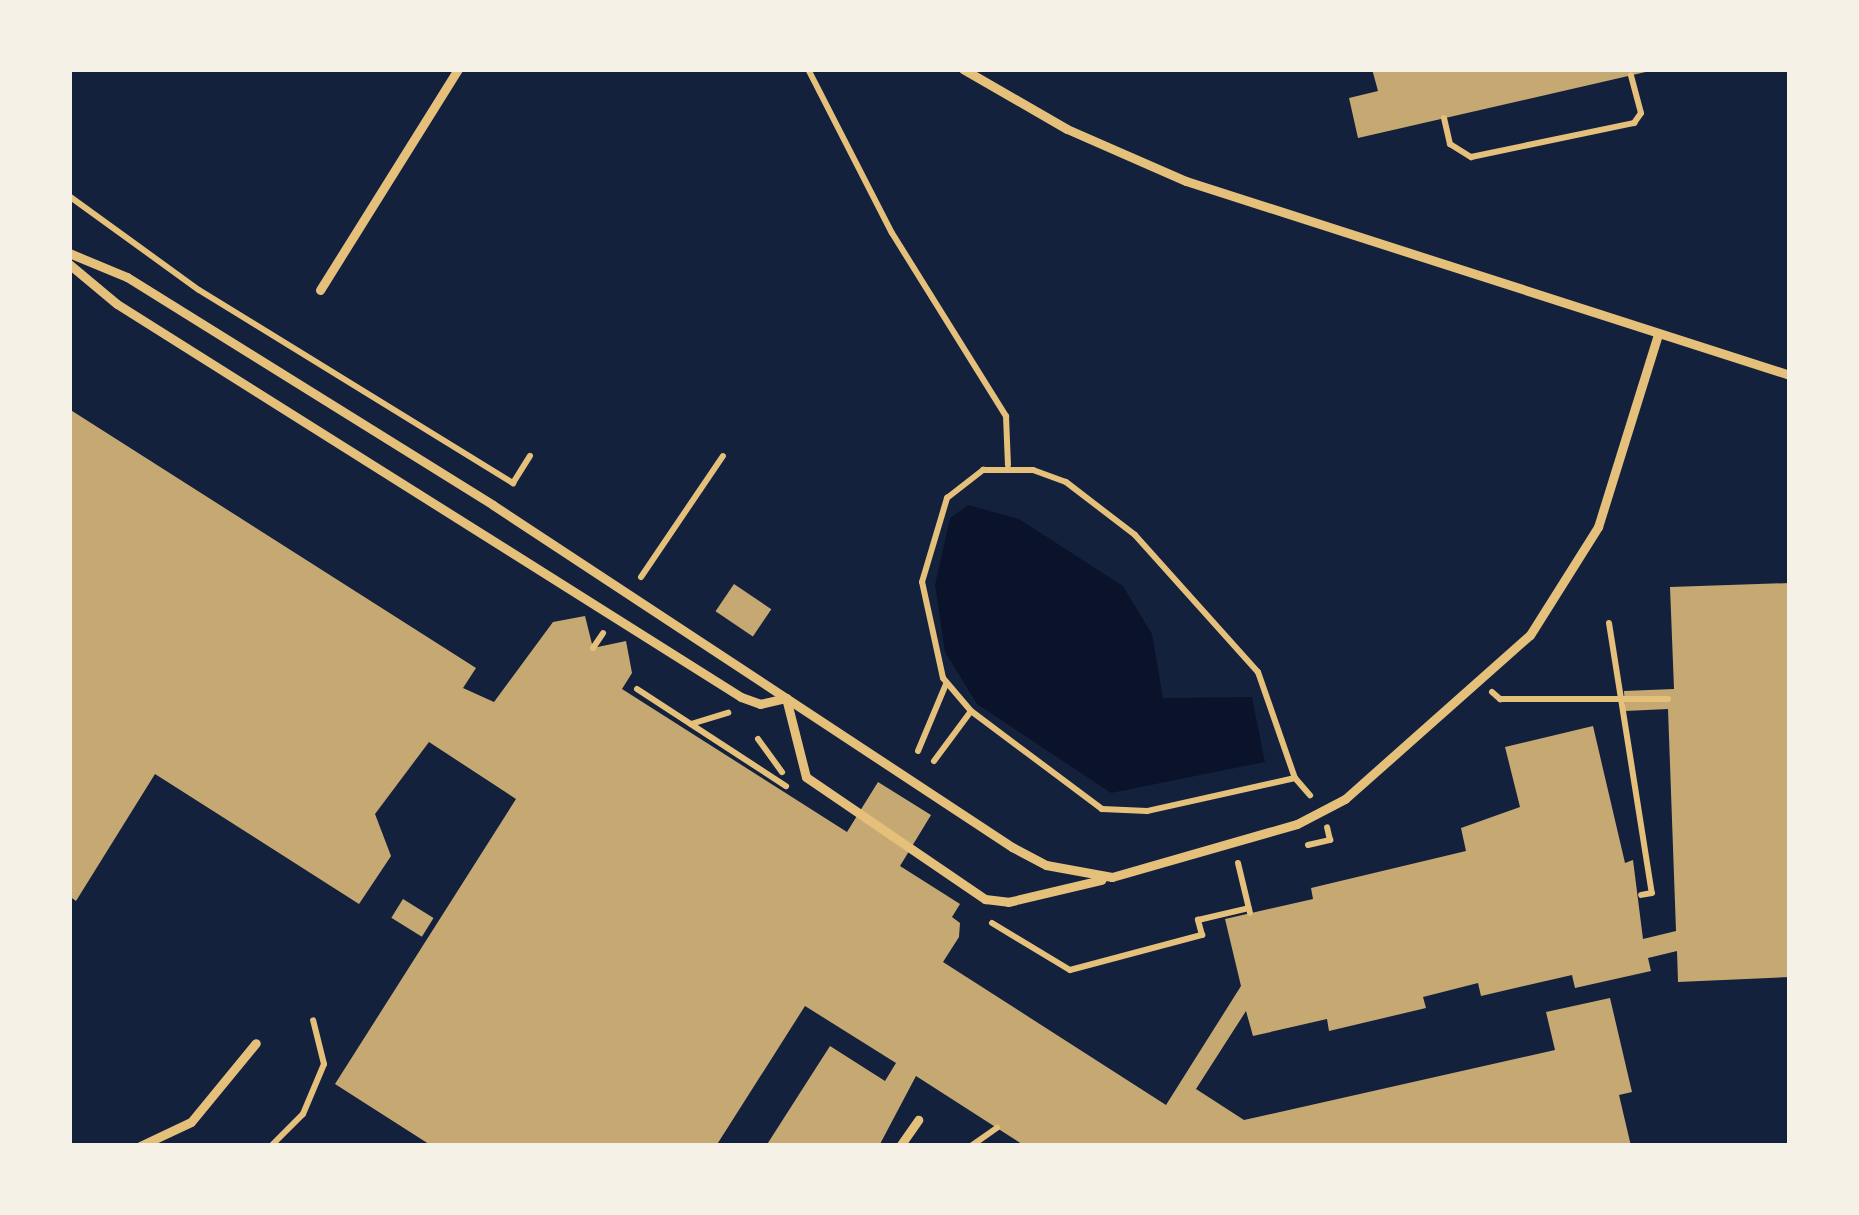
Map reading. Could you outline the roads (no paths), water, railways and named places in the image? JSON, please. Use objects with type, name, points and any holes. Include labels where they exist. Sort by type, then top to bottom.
[{"type":"lane","points":[[320,290],[458,69]]},
{"type":"lane","points":[[963,69],[1067,128],[1186,181],[1790,375]]},
{"type":"lane","points":[[69,253],[128,277],[493,505],[627,598],[1012,847],[1046,865],[1112,877]]},
{"type":"lane","points":[[69,264],[117,304],[741,697],[760,704],[786,698]]},
{"type":"lane","points":[[786,698],[806,777],[985,899],[1008,902],[1112,877],[1323,811],[1530,635],[1585,556],[1658,334]]},
{"type":"lane","points":[[140,1146],[191,1122],[256,1042]]},
{"type":"lane","points":[[900,1146],[917,1120]]},
{"type":"water","points":[[968,505],[1019,519],[1123,586],[1152,634],[1163,698],[1252,697],[1265,762],[1111,793],[977,704],[945,652],[935,585],[950,518]]}]
